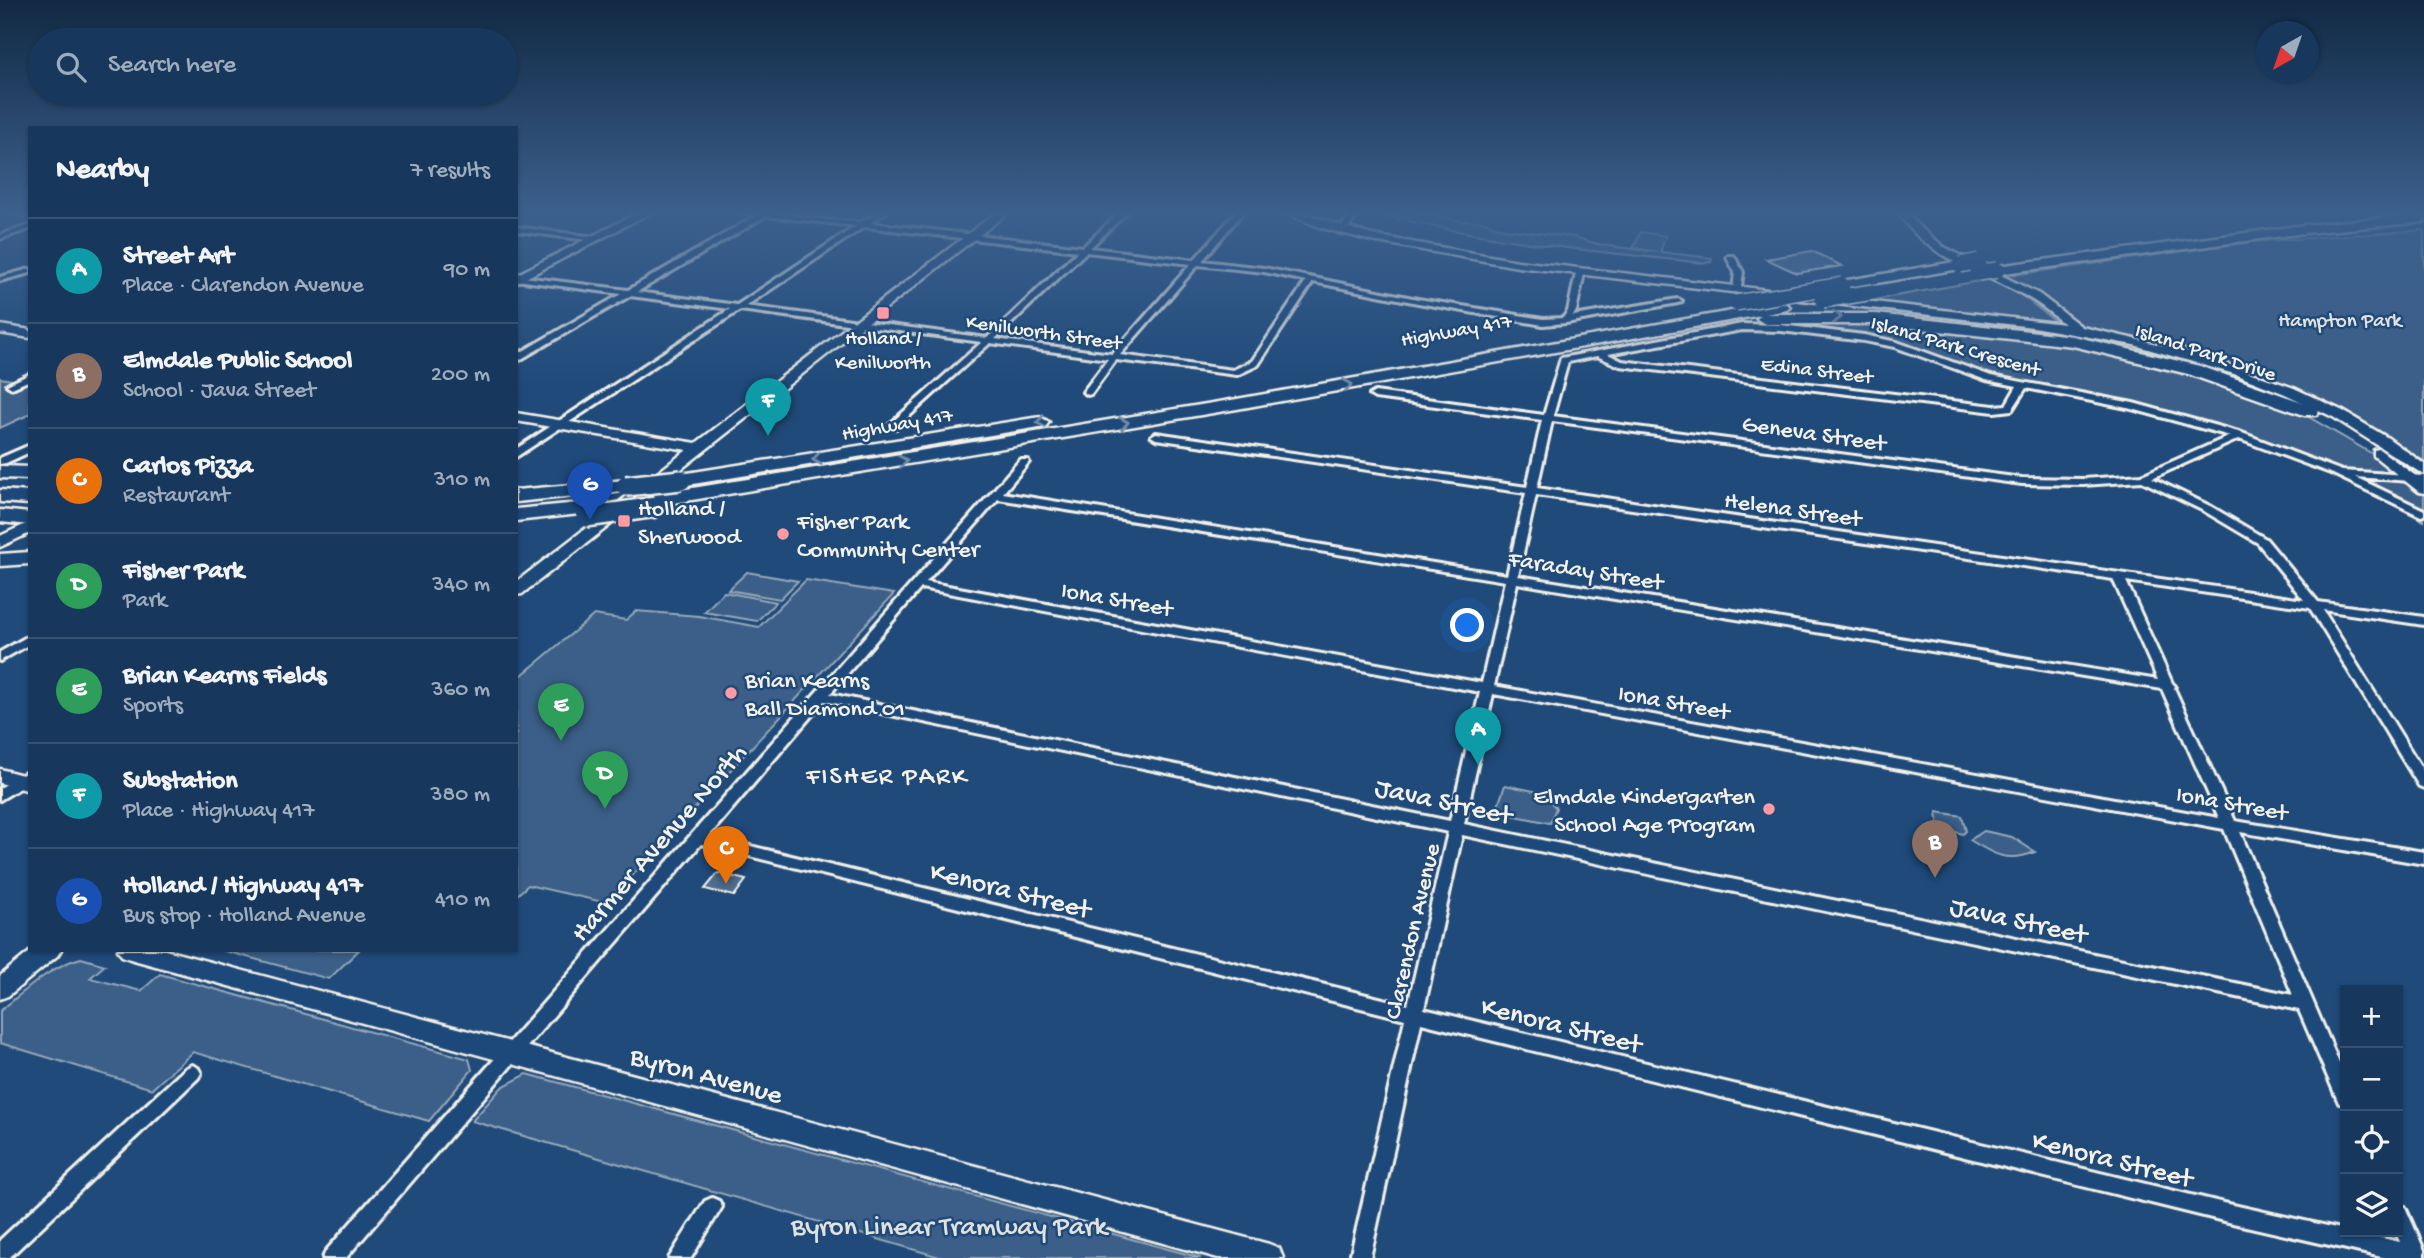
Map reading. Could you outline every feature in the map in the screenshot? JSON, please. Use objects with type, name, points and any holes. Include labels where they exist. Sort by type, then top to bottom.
[{"type":"highway","name":"Highway 417","points":[[518,494],[545,494],[681,480],[1486,348],[1737,297],[1842,285],[1932,270]]},
{"type":"highway","points":[[518,525],[656,504],[1696,324],[1873,292],[1967,270]]},
{"type":"highway","points":[[1696,324],[1777,318],[1845,317],[2038,336],[2110,348],[2174,365],[2310,411]]},
{"type":"highway","points":[[1,467],[28,473]]},
{"type":"highway","points":[[0,496],[28,518]]},
{"type":"highway","points":[[518,515],[593,512]]},
{"type":"highway","points":[[0,516],[28,520]]},
{"type":"highway","points":[[0,561],[28,558]]},
{"type":"main road","points":[[518,278],[535,270]]},
{"type":"main road","points":[[518,588],[929,270]]},
{"type":"main road","name":"Island Park Drive","points":[[1558,270],[1737,297],[1950,315],[2078,330],[2201,361],[2282,390],[2363,430],[2419,476],[2424,489]]},
{"type":"main road","points":[[1983,270],[2032,295],[2078,330],[2105,341]]},
{"type":"main road","name":"Island Park Drive","points":[[1950,315],[2105,341],[2217,372],[2310,411],[2419,476]]},
{"type":"main road","points":[[0,329],[28,334]]},
{"type":"main road","points":[[518,416],[698,448]]},
{"type":"main road","points":[[0,542],[28,521]]},
{"type":"main road","points":[[0,550],[28,522]]},
{"type":"main road","points":[[0,776],[27,780]]},
{"type":"main road","points":[[0,989],[46,952]]},
{"type":"main road","name":"Byron Avenue","points":[[137,952],[1269,1258]]},
{"type":"street","points":[[518,358],[668,270]]},
{"type":"street","points":[[518,453],[797,270]]},
{"type":"street","points":[[893,426],[1062,270]]},
{"type":"street","points":[[1088,392],[1192,270]]},
{"type":"street","points":[[1262,270],[1543,322],[1678,301]]},
{"type":"street","points":[[1737,297],[1738,270]]},
{"type":"street","points":[[0,279],[28,272]]},
{"type":"street","points":[[1566,320],[1572,311],[1580,273]]},
{"type":"street","name":"Kenilworth Street","points":[[518,279],[1234,373],[1255,363],[1311,279]]},
{"type":"street","name":"Island Park Crescent","points":[[1597,353],[1734,328],[1768,327],[1883,342],[1977,374],[2022,386],[2133,406],[2239,435],[2337,472],[2421,513]]},
{"type":"street","name":"Edina Street","points":[[1597,353],[1620,363],[1994,409],[2009,408],[2022,386]]},
{"type":"street","name":"Clarendon Avenue","points":[[1360,1258],[1562,362],[1597,353]]},
{"type":"street","points":[[12,384],[28,378]]},
{"type":"street","name":"Geneva Street","points":[[1375,395],[2022,481],[2083,482],[2144,478],[2239,435]]},
{"type":"street","name":"Helena Street","points":[[1156,436],[2424,621]]},
{"type":"street","points":[[1,467],[28,449]]},
{"type":"street","name":"Harmer Avenue North","points":[[333,1258],[1024,462]]},
{"type":"street","name":"Island Park Crescent","points":[[2337,472],[2419,476]]},
{"type":"street","points":[[2144,478],[2208,509],[2262,541],[2315,606],[2424,783]]},
{"type":"street","name":"Faraday Street","points":[[996,495],[2169,686]]},
{"type":"street","points":[[2118,577],[2169,686],[2340,1086]]},
{"type":"street","name":"Iona Street","points":[[918,584],[2229,825],[2424,858]]},
{"type":"street","points":[[0,657],[28,640]]},
{"type":"street","name":"Java Street","points":[[820,696],[2304,1004]]},
{"type":"street","points":[[0,795],[27,780]]},
{"type":"street","name":"Kenora Street","points":[[697,838],[2224,1212],[2416,1256]]},
{"type":"street","points":[[0,1253],[192,1073]]},
{"type":"street","points":[[679,1258],[712,1207]]},
{"type":"street","points":[[2403,1226],[2416,1256]]},
{"type":"green space","name":"Hampton Park","points":[[2051,270],[2424,270],[2424,461],[2387,437],[2318,402],[2152,344],[2084,327],[2038,294],[2006,276]]},
{"type":"green space","points":[[1990,279],[2021,295],[2055,321],[1868,301]]},
{"type":"green space","points":[[1816,320],[1983,330],[2139,357],[2293,408],[2376,456],[2424,494],[2424,521],[2335,474],[2257,443],[2150,412],[1987,379],[1880,343],[1755,328],[1763,323]]},
{"type":"green space","points":[[0,378],[28,383],[28,415],[0,428]]},
{"type":"green space","points":[[747,572],[798,581],[780,599],[728,590]]},
{"type":"green space","name":"FISHER PARK","points":[[806,580],[894,594],[607,903],[528,885],[518,894],[518,678],[594,615],[626,620],[636,611],[699,616],[759,627]]},
{"type":"green space","points":[[724,592],[776,602],[757,621],[704,612]]},
{"type":"green space","points":[[1505,785],[1543,793],[1556,808],[1550,823],[1496,812]]},
{"type":"green space","points":[[1937,812],[1962,816],[1966,831],[1963,834],[1939,828]]},
{"type":"green space","points":[[1984,831],[2012,837],[2035,852],[2009,857],[1986,850],[1970,840]]},
{"type":"green space","points":[[228,952],[357,952],[329,979]]},
{"type":"green space","points":[[81,958],[105,965],[90,978],[141,991],[160,974],[469,1059],[472,1070],[429,1121],[193,1052],[152,1089],[0,1043],[0,1011],[48,973]]},
{"type":"green space","name":"Byron Linear Tramway Park","points":[[527,1074],[1201,1258],[943,1258],[472,1121],[502,1087]]},
{"type":"building","points":[[1790,270],[1818,270],[1797,273]]},
{"type":"building","points":[[718,873],[746,880],[734,896],[705,889]]},
{"type":"place","name":"Holland / Kenilworth","points":[[883,313]]},
{"type":"place","name":"Substation","points":[[768,436]]},
{"type":"place","name":"Holland / Highway 417","points":[[590,520]]},
{"type":"place","name":"Holland / Sherwood","points":[[624,521]]},
{"type":"place","name":"Fisher Park Community Center","points":[[783,534]]},
{"type":"place","name":"Brian Kearns Ball Diamond 01","points":[[731,693]]},
{"type":"place","name":"Brian Kearns Fields","points":[[561,741]]},
{"type":"place","name":"Street Art","points":[[1478,765]]},
{"type":"place","name":"Fisher Park","points":[[605,809]]},
{"type":"place","name":"Elmdale Kindergarten School Age Program","points":[[1769,809]]},
{"type":"place","name":"Elmdale Public School","points":[[1935,878]]},
{"type":"place","name":"Carlos Pizza","points":[[726,884]]},
{"type":"district","name":"FISHER PARK","points":[[887,774]]}]
